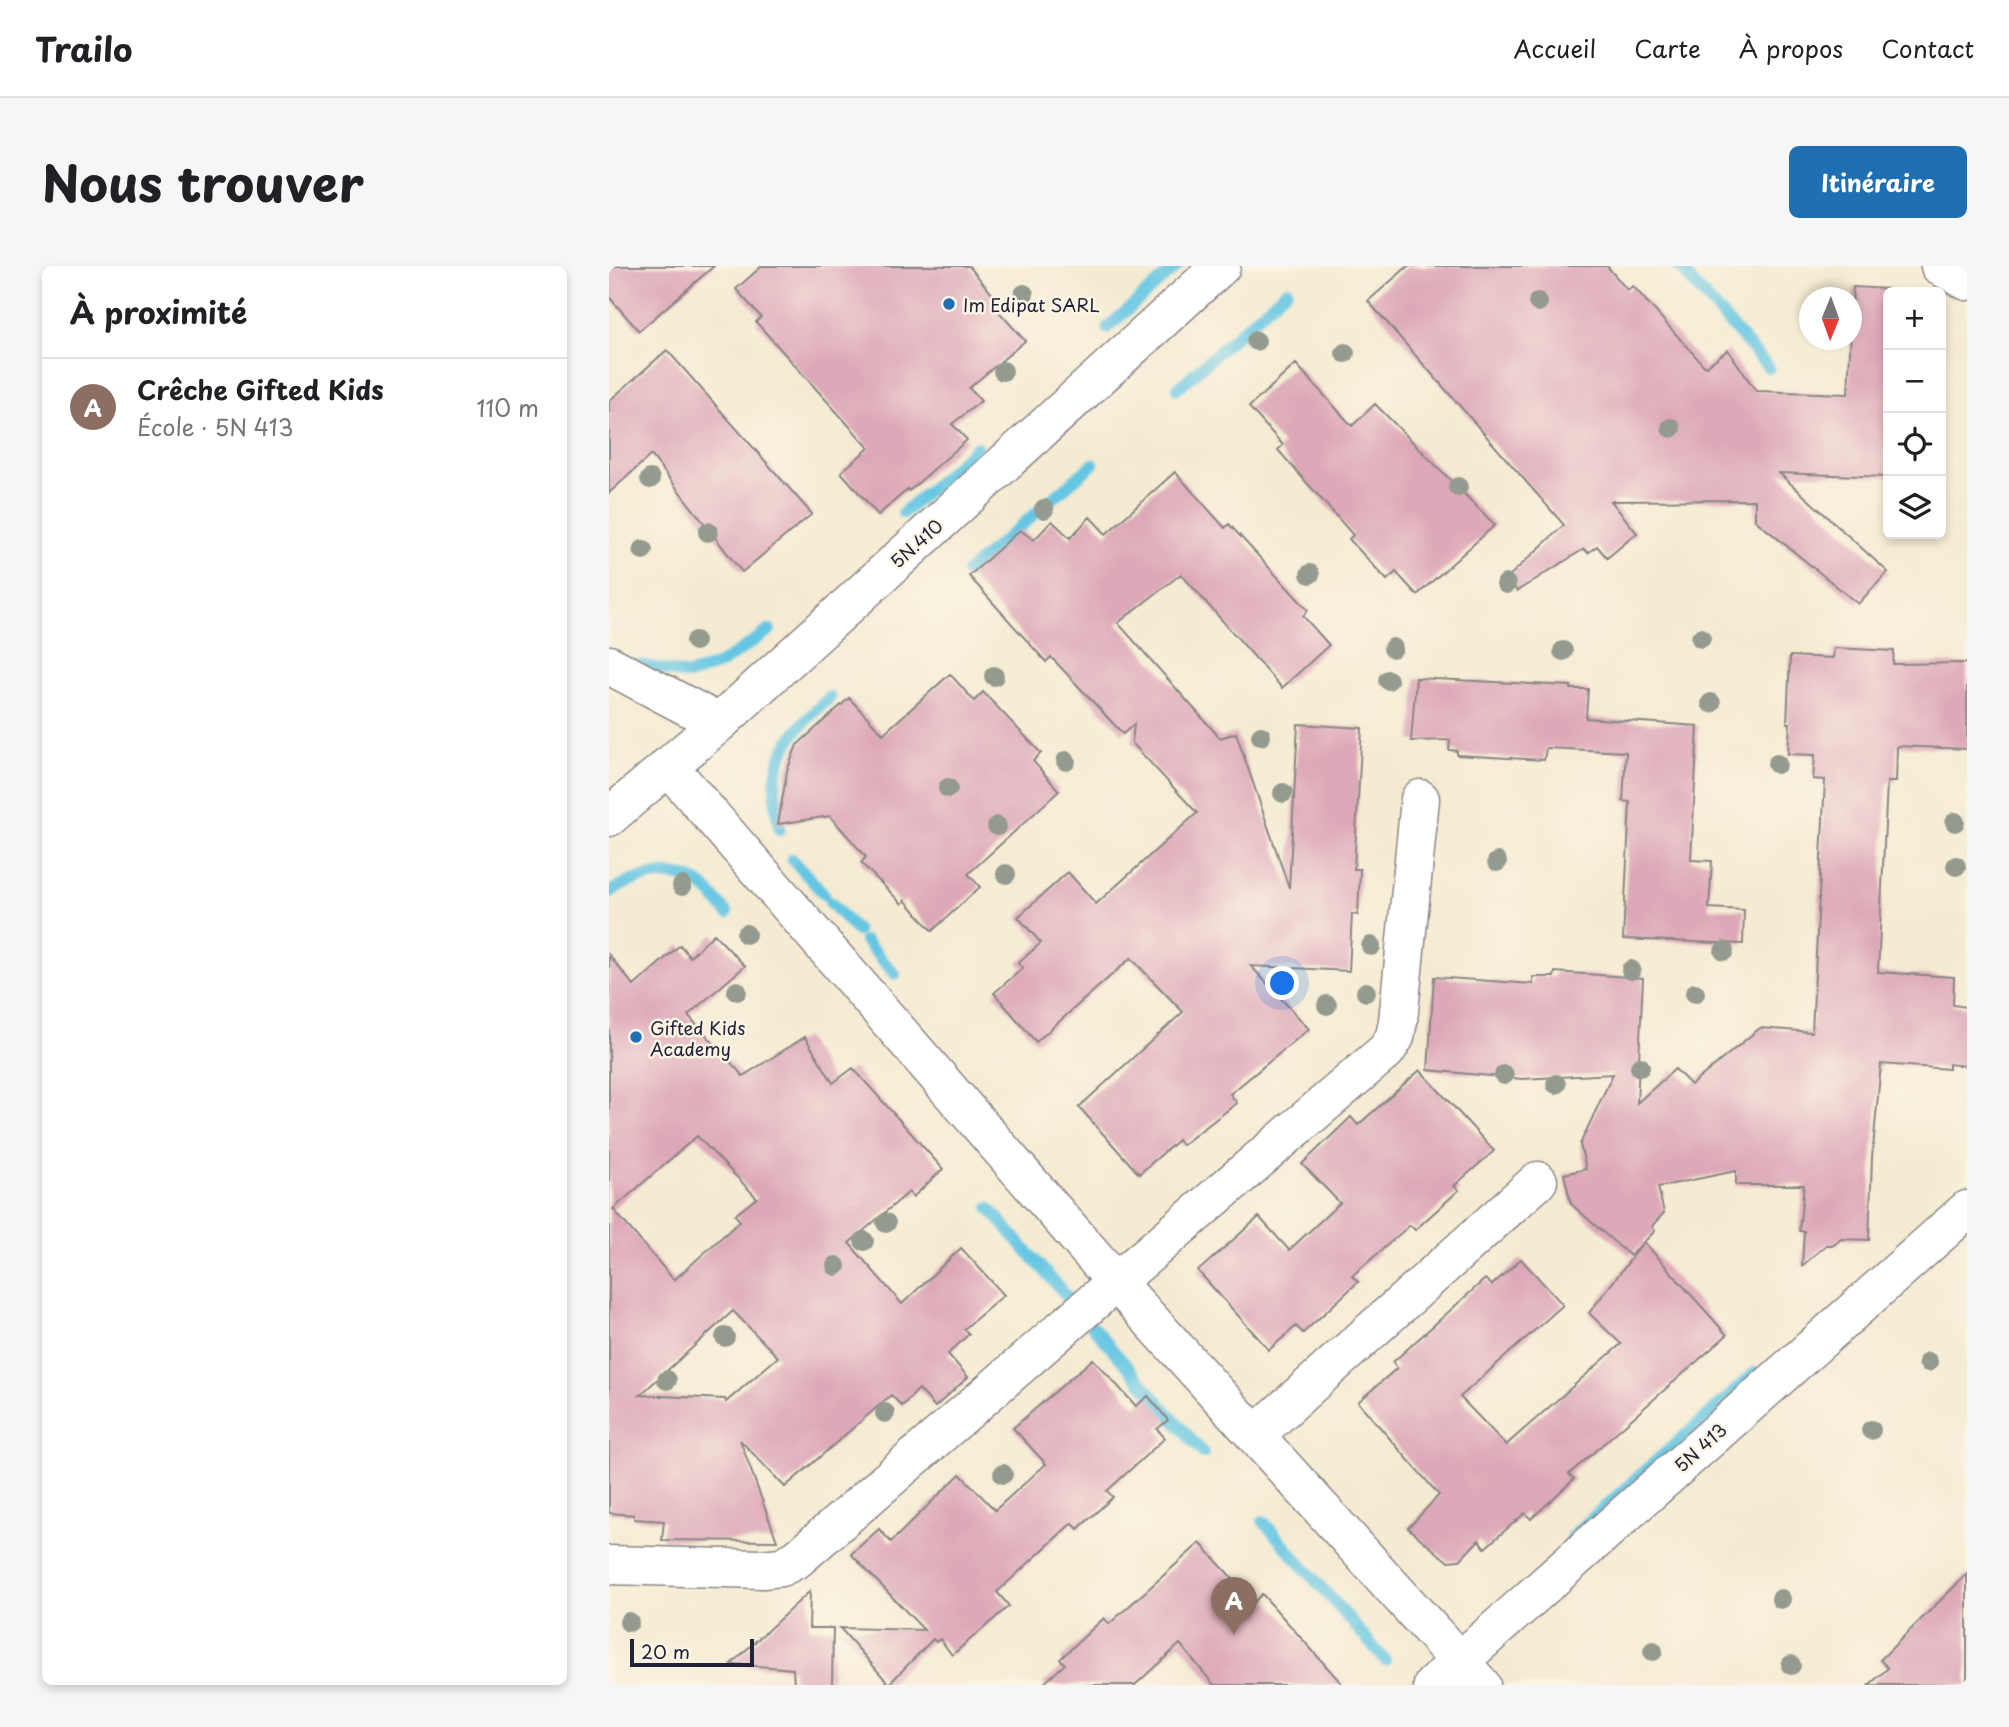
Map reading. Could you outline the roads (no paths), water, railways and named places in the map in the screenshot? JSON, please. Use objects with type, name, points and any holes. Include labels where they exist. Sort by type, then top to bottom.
[{"type":"street","name":"5N.410","points":[[609,817],[719,723],[1221,266]]},
{"type":"street","points":[[1940,266],[1967,281]]},
{"type":"street","points":[[609,665],[719,723]]},
{"type":"street","points":[[668,766],[1116,1282],[1255,1435],[1458,1677]]},
{"type":"street","points":[[609,1565],[762,1569],[781,1567],[797,1559],[1385,1051],[1395,1037],[1398,1021],[1420,799]]},
{"type":"street","points":[[1255,1435],[1538,1181]]},
{"type":"street","name":"5N 413","points":[[1458,1677],[1967,1210]]},
{"type":"waterway","points":[[1107,328],[1177,266]]},
{"type":"waterway","points":[[1686,275],[1769,368]]},
{"type":"waterway","points":[[1177,389],[1287,290]]},
{"type":"waterway","points":[[903,513],[977,447]]},
{"type":"waterway","points":[[967,572],[1093,464]]},
{"type":"waterway","points":[[642,665],[688,675],[720,664],[770,630]]},
{"type":"waterway","points":[[780,830],[775,788],[782,755],[800,727],[830,697]]},
{"type":"waterway","points":[[792,859],[824,894]]},
{"type":"waterway","points":[[609,893],[641,878],[678,876],[700,884],[727,913]]},
{"type":"waterway","points":[[830,902],[857,931]]},
{"type":"waterway","points":[[865,941],[895,974]]},
{"type":"waterway","points":[[989,1208],[1069,1299]]},
{"type":"waterway","points":[[1092,1326],[1203,1453]]},
{"type":"waterway","points":[[1572,1536],[1755,1373]]},
{"type":"waterway","points":[[1263,1521],[1385,1660]]},
{"type":"place","name":"Im Edipat SARL","points":[[949,304]]},
{"type":"place","name":"Gifted Kids Academy","points":[[636,1037]]},
{"type":"place","name":"Crêche Gifted Kids","points":[[1234,1635]]}]
